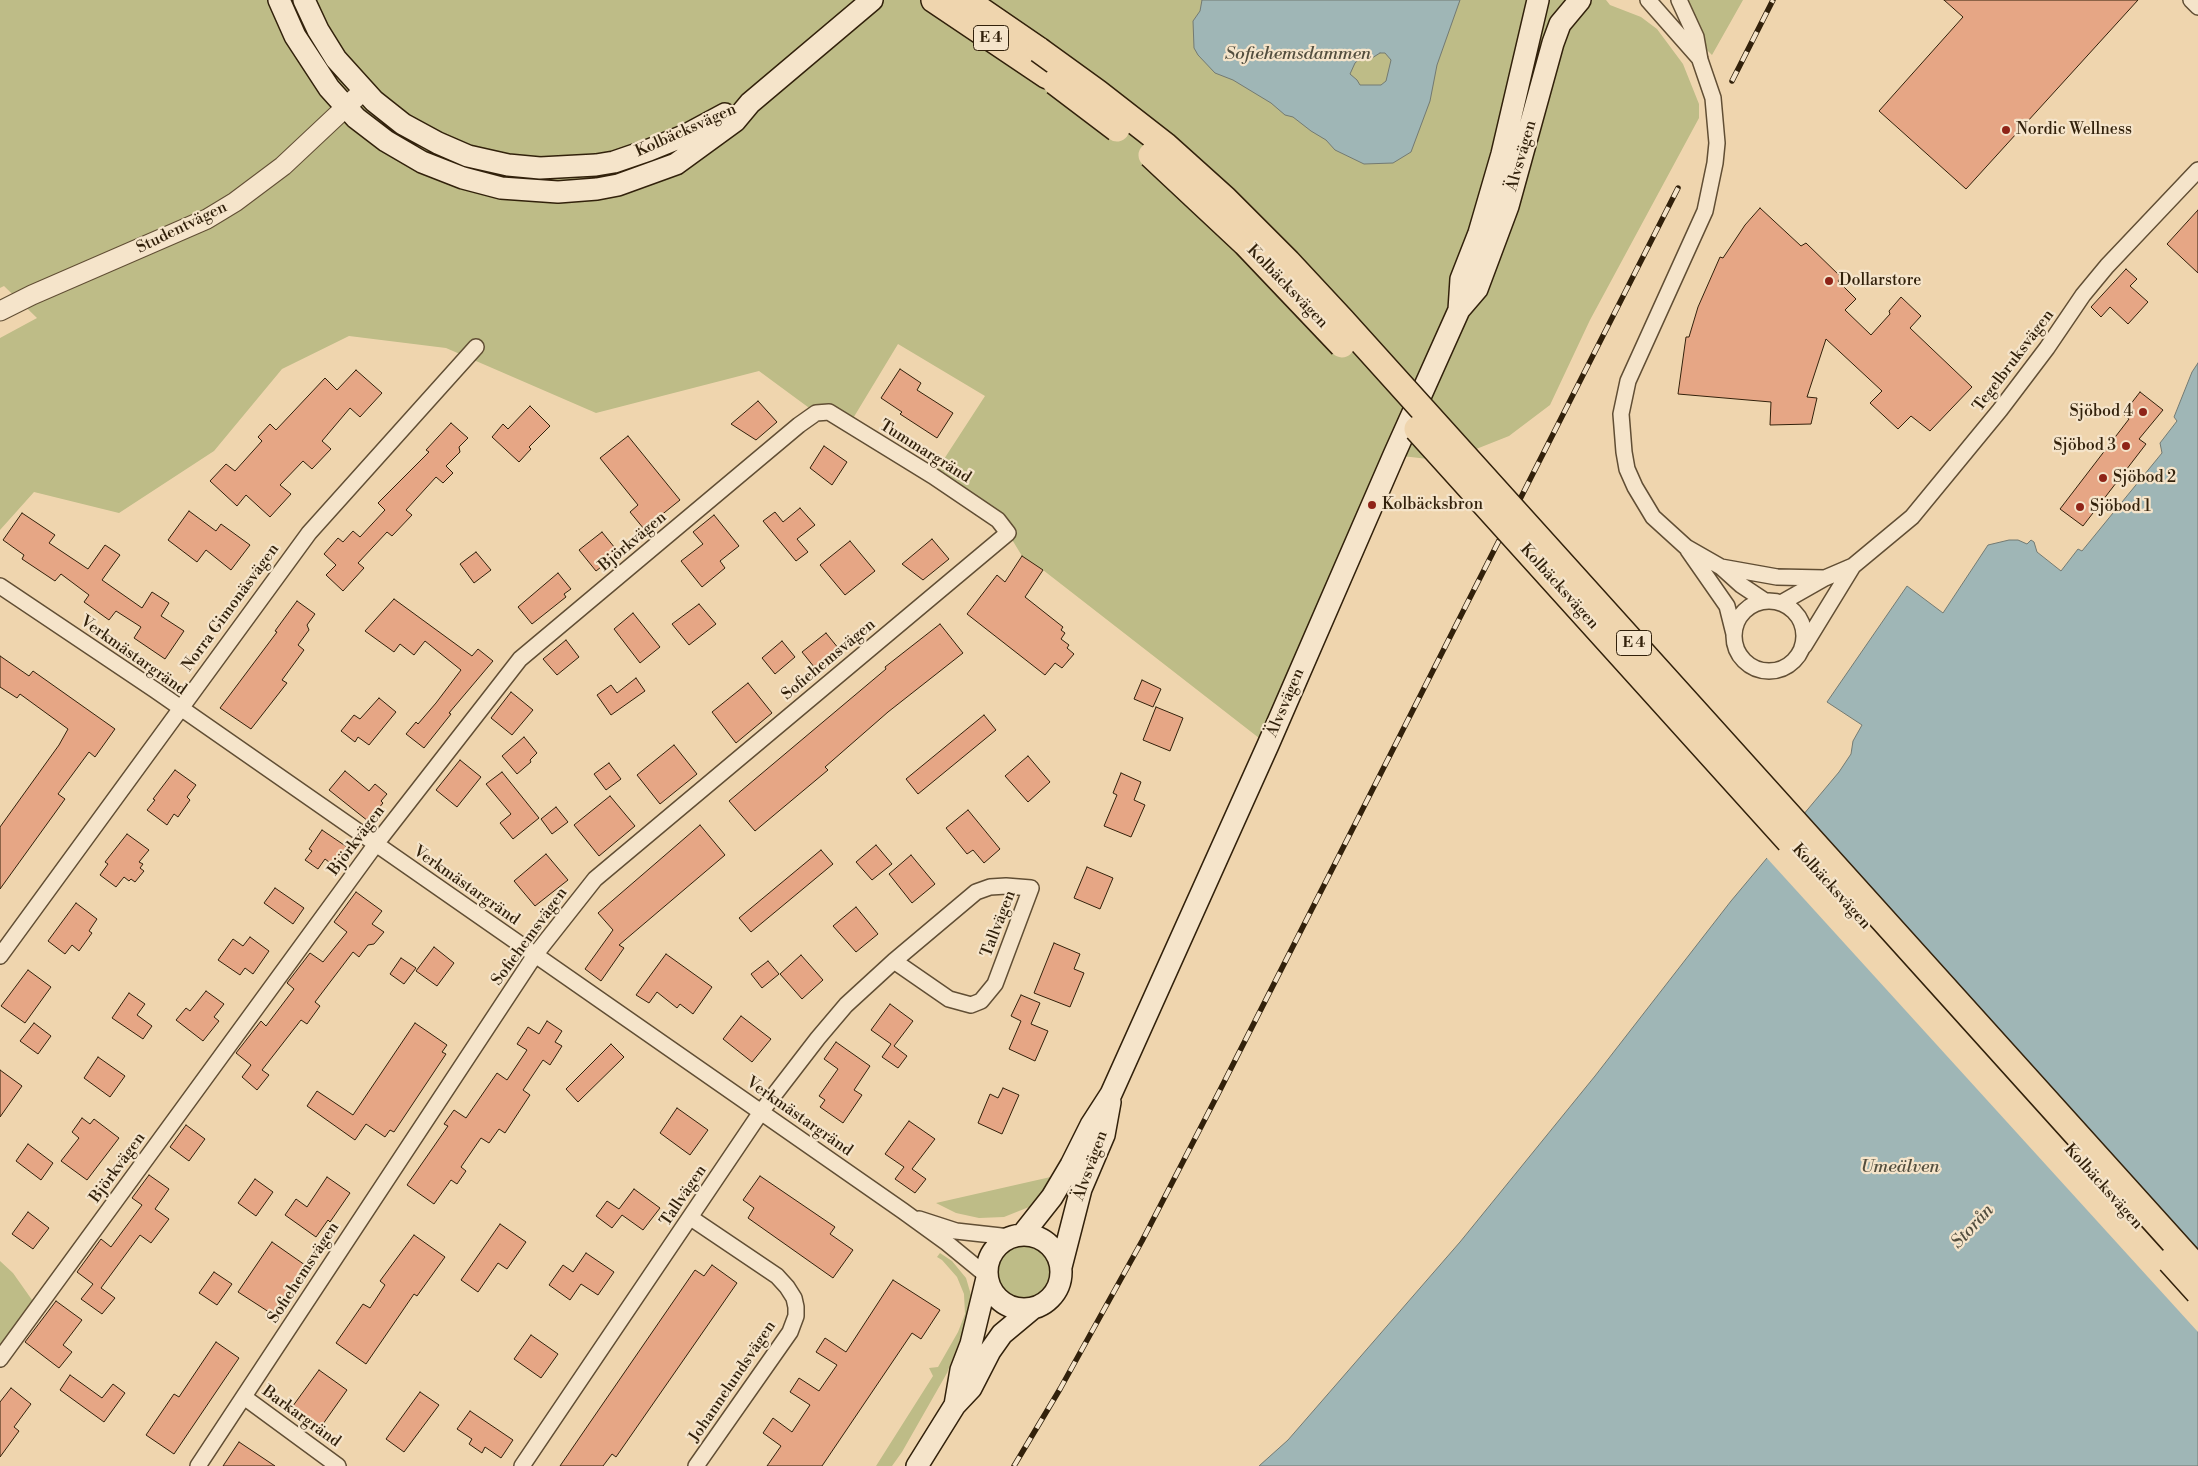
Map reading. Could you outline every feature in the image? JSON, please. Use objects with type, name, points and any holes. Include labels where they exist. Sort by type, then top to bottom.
[{"type":"highway","name":"Kolbäcksvägen","points":[[934,0],[1047,76],[1147,152],[1245,243],[1350,353],[1707,751],[2198,1292]]},
{"type":"highway","name":"Kolbäcksvägen","points":[[966,0],[1097,92],[1164,145],[1225,199],[1288,262],[1349,327],[2198,1269]]},
{"type":"main road","name":"Kolbäcksvägen","points":[[279,0],[304,52],[345,107],[366,127],[386,141],[422,162],[445,172],[501,188],[558,192],[597,189],[618,185],[653,174],[676,164],[735,120],[750,103],[872,0]]},
{"type":"main road","name":"Kolbäcksvägen","points":[[304,0],[336,59],[364,90],[403,124],[468,156],[508,165],[552,169],[596,165],[633,156],[686,135],[728,112],[750,103]]},
{"type":"main road","name":"Älvsvägen","points":[[1459,310],[1461,279],[1479,233],[1502,154],[1538,0]]},
{"type":"main road","name":"Älvsvägen","points":[[1016,1236],[1052,1197],[1091,1125],[1111,1094],[1268,744],[1459,310],[1477,289],[1495,244],[1521,162],[1560,24],[1580,0]]},
{"type":"main road","name":"Älvsvägen","points":[[1061,1267],[1078,1198],[1104,1135],[1111,1094]]},
{"type":"main road","points":[[917,1466],[955,1405],[971,1388],[990,1351],[1002,1334],[1032,1309],[1044,1304],[1054,1294],[1060,1281],[1061,1267],[1052,1247],[1044,1240],[1033,1236],[1016,1236],[996,1247],[988,1262],[987,1277],[971,1344],[961,1370],[955,1405]]},
{"type":"main road","points":[[987,1277],[994,1295],[1008,1306],[1020,1310],[1032,1309]]},
{"type":"street","points":[[1648,0],[1700,60]]},
{"type":"street","points":[[1679,0],[1696,37],[1700,60],[1711,91],[1716,120],[1717,143],[1712,184],[1701,220],[1628,381],[1622,414],[1624,452],[1627,469],[1642,502],[1653,517],[1686,547],[1721,567],[1740,585],[1765,601]]},
{"type":"street","points":[[2191,0],[2198,7]]},
{"type":"street","name":"Studentvägen","points":[[0,311],[32,295],[207,219],[234,202],[283,166],[364,90]]},
{"type":"street","name":"Tegelbruksvägen","points":[[1721,567],[1777,577],[1825,578],[1853,566],[1912,517],[2000,410],[2089,288],[2146,224],[2198,170]]},
{"type":"street","name":"Norra Gimonäsvägen","points":[[0,956],[309,532],[476,347]]},
{"type":"street","name":"Tummargränd","points":[[816,413],[829,412],[933,476],[998,520],[1008,533]]},
{"type":"street","name":"Björkvägen","points":[[0,1358],[376,844],[520,659],[799,425],[816,413]]},
{"type":"street","name":"Sofiehemsvägen","points":[[198,1466],[535,955],[595,879],[1008,533]]},
{"type":"street","points":[[1686,547],[1727,606],[1738,653],[1743,661],[1757,670],[1774,671],[1782,669],[1794,661],[1802,648],[1804,631],[1799,618],[1793,611],[1781,603],[1765,601],[1756,603],[1744,612],[1736,625],[1734,634]]},
{"type":"street","name":"Tegelbruksvägen","points":[[1802,648],[1853,566]]},
{"type":"street","points":[[1781,603],[1825,578]]},
{"type":"street","name":"Verkmästargränd","points":[[0,586],[376,844],[912,1217],[987,1277]]},
{"type":"street","name":"Tallvägen","points":[[522,1466],[761,1112],[846,1005],[894,961],[976,892],[990,887],[1032,888],[995,984],[981,1001],[971,1005],[949,999],[894,961]]},
{"type":"street","name":"Verkmästargränd","points":[[912,1217],[930,1221],[956,1231],[1016,1236]]},
{"type":"street","name":"Johannelundsvägen","points":[[690,1218],[777,1276],[794,1298],[796,1307],[796,1316],[790,1332],[696,1466]]},
{"type":"street","name":"Barkargränd","points":[[244,1397],[338,1466]]},
{"type":"shaded area","points":[[0,0],[1606,0],[1610,5],[1641,17],[1657,29],[1683,64],[1699,104],[1699,118],[1590,320],[1550,405],[1509,436],[1446,461],[1393,455],[1268,745],[1043,570],[1022,556],[1008,533],[933,476],[985,396],[898,344],[849,425],[816,413],[759,371],[596,413],[446,348],[349,336],[282,369],[214,451],[119,513],[34,492],[0,530],[0,338],[37,318],[4,286],[0,288]]},
{"type":"shaded area","points":[[1688,0],[1743,0],[1712,55],[1705,48],[1693,26]]},
{"type":"shaded area","points":[[1055,1176],[1029,1207],[1004,1217],[979,1218],[956,1213],[936,1203]]},
{"type":"shaded area","points":[[1024,1236],[1045,1242],[1055,1252],[1061,1273],[1055,1294],[1045,1304],[1024,1310],[1003,1304],[993,1294],[987,1273],[993,1252],[1003,1242]]},
{"type":"shaded area","points":[[940,1253],[952,1261],[966,1278],[971,1295],[969,1316],[947,1373],[902,1452],[892,1466],[876,1466],[933,1376],[929,1368],[938,1367],[958,1332],[965,1314],[964,1294],[957,1277],[937,1257]]},
{"type":"shaded area","points":[[0,1261],[13,1273],[37,1307],[0,1359]]},
{"type":"water","name":"Sofiehemsdammen","points":[[1202,0],[1460,0],[1437,65],[1430,101],[1411,152],[1393,163],[1364,164],[1335,150],[1326,140],[1293,117],[1285,115],[1271,103],[1233,80],[1215,73],[1194,48],[1193,21],[1200,11]],"holes":[[[1380,53],[1385,53],[1391,60],[1386,81],[1381,85],[1360,85],[1350,74],[1355,63],[1364,55],[1372,58]]]},
{"type":"water","name":"Umeälven","points":[[2198,363],[2198,1466],[1259,1466],[1288,1440],[1460,1242],[1595,1076],[1731,901],[1839,772],[1851,754],[1853,741],[1862,725],[1827,702],[1907,586],[1943,613],[1988,545],[2009,540],[2018,540],[2027,544],[2031,540],[2034,542],[2037,552],[2061,571],[2078,549],[2082,551],[2162,453],[2160,443],[2177,421],[2174,417],[2192,372]]},
{"type":"pier","points":[[1798,816],[2198,1251],[2198,1332],[1765,856]]},
{"type":"building","points":[[1944,0],[2138,0],[1966,189],[1879,111],[1963,17]]},
{"type":"building","points":[[1760,208],[1801,246],[1806,243],[1841,277],[1838,281],[1856,299],[1845,310],[1871,335],[1890,314],[1889,311],[1901,297],[1921,316],[1910,328],[1972,387],[1930,431],[1911,416],[1898,429],[1870,403],[1882,391],[1826,339],[1807,397],[1817,398],[1811,424],[1770,425],[1771,402],[1678,394],[1686,337],[1689,337],[1698,307],[1720,257],[1723,258],[1745,225]]},
{"type":"building","points":[[2198,210],[2198,273],[2167,244]]},
{"type":"building","points":[[2126,269],[2137,279],[2130,286],[2148,302],[2128,324],[2110,307],[2101,317],[2091,307]]},
{"type":"building","points":[[900,369],[921,383],[917,390],[953,413],[937,438],[900,414],[902,412],[881,398]]},
{"type":"building","points":[[356,370],[382,393],[360,417],[350,408],[322,441],[331,449],[312,469],[303,461],[280,485],[291,494],[270,517],[246,495],[237,506],[210,481],[226,464],[235,471],[262,441],[258,437],[270,424],[276,430],[325,378],[337,390]]},
{"type":"building","points":[[2140,392],[2163,410],[2139,439],[2146,444],[2083,526],[2060,509],[2129,419],[2123,414]]},
{"type":"building","points":[[758,401],[777,422],[756,440],[731,424]]},
{"type":"building","points":[[530,406],[550,426],[529,447],[531,449],[519,462],[492,437],[503,424],[508,429]]},
{"type":"building","points":[[451,423],[468,438],[459,447],[460,452],[446,466],[453,473],[443,483],[436,477],[406,510],[412,515],[392,536],[387,532],[358,563],[364,568],[343,591],[326,575],[336,565],[324,554],[338,538],[343,542],[353,531],[360,537],[385,510],[378,503],[429,452],[426,450]]},
{"type":"building","points":[[628,436],[680,500],[644,529],[630,512],[638,505],[600,458]]},
{"type":"building","points":[[824,446],[847,462],[832,485],[810,468]]},
{"type":"building","points":[[800,508],[815,525],[797,539],[808,552],[796,561],[763,521],[775,512],[783,522]]},
{"type":"building","points":[[189,511],[216,531],[221,524],[250,545],[231,570],[206,550],[197,562],[168,540]]},
{"type":"building","points":[[22,513],[55,535],[49,543],[88,569],[105,545],[120,555],[102,580],[142,608],[152,592],[169,603],[161,616],[184,631],[165,659],[134,638],[141,627],[116,611],[109,620],[84,602],[89,595],[61,574],[55,581],[22,559],[24,555],[3,540]]},
{"type":"building","points":[[714,515],[739,546],[720,561],[725,568],[702,587],[681,561],[703,544],[693,532]]},
{"type":"building","points":[[602,532],[619,553],[596,571],[579,550]]},
{"type":"building","points":[[932,539],[949,559],[923,580],[902,564]]},
{"type":"building","points":[[850,541],[875,571],[845,595],[820,565]]},
{"type":"building","points":[[476,552],[491,570],[474,583],[460,564]]},
{"type":"building","points":[[1022,556],[1043,570],[1025,597],[1063,627],[1061,630],[1065,633],[1061,639],[1069,645],[1067,648],[1074,654],[1062,668],[1055,663],[1045,675],[967,614],[997,575],[1005,582]]},
{"type":"building","points":[[558,573],[571,589],[564,594],[566,597],[532,624],[518,607]]},
{"type":"building","points":[[394,599],[472,656],[478,649],[493,661],[449,713],[451,714],[424,748],[406,734],[416,722],[418,724],[461,670],[425,641],[414,655],[400,644],[394,652],[365,631]]},
{"type":"building","points":[[297,601],[315,614],[307,625],[309,630],[298,645],[304,650],[282,680],[287,683],[251,729],[220,708],[277,632],[275,631]]},
{"type":"building","points":[[699,604],[716,624],[689,645],[672,624]]},
{"type":"building","points":[[633,613],[660,647],[640,663],[614,629]]},
{"type":"building","points":[[940,624],[963,653],[888,712],[825,767],[828,770],[755,831],[729,801],[886,669],[885,667]]},
{"type":"building","points":[[826,633],[843,654],[819,673],[802,652]]},
{"type":"building","points":[[566,640],[579,657],[557,675],[543,659]]},
{"type":"building","points":[[782,641],[795,657],[775,674],[762,658]]},
{"type":"building","points":[[0,656],[29,676],[33,671],[115,729],[95,757],[89,752],[58,794],[65,799],[0,889],[0,827],[59,745],[68,729],[20,694],[17,698],[0,687]]},
{"type":"building","points":[[636,678],[645,691],[611,715],[597,695],[611,685],[617,693]]},
{"type":"building","points":[[1142,680],[1161,689],[1153,707],[1134,699]]},
{"type":"building","points":[[748,683],[772,713],[736,743],[712,712]]},
{"type":"building","points":[[511,692],[533,710],[512,735],[491,718]]},
{"type":"building","points":[[379,698],[396,712],[369,745],[358,737],[355,742],[341,731],[354,715],[360,719]]},
{"type":"building","points":[[1156,707],[1183,718],[1170,751],[1143,740]]},
{"type":"building","points":[[984,715],[996,730],[918,794],[906,779]]},
{"type":"building","points":[[524,737],[537,753],[530,760],[531,762],[517,774],[502,756]]},
{"type":"building","points":[[674,745],[697,774],[660,804],[637,775]]},
{"type":"building","points":[[1028,756],[1050,782],[1028,802],[1005,776]]},
{"type":"building","points":[[460,760],[481,777],[457,807],[436,790]]},
{"type":"building","points":[[609,763],[621,779],[606,790],[594,774]]},
{"type":"building","points":[[175,770],[196,785],[187,797],[190,800],[178,817],[174,814],[167,825],[147,810]]},
{"type":"building","points":[[345,771],[369,791],[375,784],[387,794],[381,801],[383,803],[368,821],[329,790]]},
{"type":"building","points":[[502,772],[539,818],[513,839],[500,823],[511,814],[486,784]]},
{"type":"building","points":[[1121,773],[1141,782],[1134,800],[1145,805],[1131,837],[1104,826],[1117,795],[1113,793]]},
{"type":"building","points":[[610,796],[635,826],[599,856],[574,825]]},
{"type":"building","points":[[556,807],[568,822],[552,834],[541,819]]},
{"type":"building","points":[[968,810],[1000,849],[984,863],[973,850],[967,854],[946,828]]},
{"type":"building","points":[[700,825],[725,855],[619,945],[624,948],[601,981],[585,969],[613,930],[598,913]]},
{"type":"building","points":[[322,830],[347,847],[333,865],[325,859],[318,869],[305,860],[312,851],[309,849]]},
{"type":"building","points":[[127,834],[149,850],[139,862],[143,864],[140,868],[144,871],[135,882],[131,879],[129,881],[124,877],[116,887],[100,875],[108,864],[105,862]]},
{"type":"building","points":[[876,845],[892,864],[872,880],[856,862]]},
{"type":"building","points":[[821,850],[833,864],[751,932],[739,918]]},
{"type":"building","points":[[546,854],[568,880],[535,906],[514,881]]},
{"type":"building","points":[[911,855],[935,884],[912,903],[889,874]]},
{"type":"building","points":[[1087,867],[1113,878],[1100,909],[1074,898]]},
{"type":"building","points":[[275,888],[304,908],[293,924],[264,903]]},
{"type":"building","points":[[356,892],[382,911],[372,924],[384,932],[374,944],[368,945],[359,957],[353,952],[315,1002],[320,1006],[307,1024],[301,1020],[262,1070],[269,1075],[257,1090],[242,1077],[251,1065],[236,1053],[261,1021],[266,1026],[294,989],[287,983],[310,953],[323,962],[347,932],[334,922]]},
{"type":"building","points":[[76,903],[97,919],[89,931],[92,933],[79,951],[72,945],[65,954],[48,941]]},
{"type":"building","points":[[856,907],[878,934],[856,952],[833,926]]},
{"type":"building","points":[[250,937],[269,951],[253,974],[245,968],[240,975],[218,960],[233,939],[243,946]]},
{"type":"building","points":[[1054,943],[1080,954],[1074,969],[1084,973],[1070,1007],[1034,993]]},
{"type":"building","points":[[434,947],[454,963],[437,986],[416,971]]},
{"type":"building","points":[[666,954],[712,987],[693,1014],[680,1004],[677,1008],[657,992],[649,1003],[636,995]]},
{"type":"building","points":[[801,955],[823,980],[802,999],[780,974]]},
{"type":"building","points":[[401,958],[416,968],[404,984],[390,974]]},
{"type":"building","points":[[768,961],[779,974],[762,988],[751,974]]},
{"type":"building","points":[[28,970],[51,987],[25,1023],[1,1006]]},
{"type":"building","points":[[206,991],[224,1004],[214,1017],[219,1021],[203,1041],[176,1020],[186,1008],[190,1011]]},
{"type":"building","points":[[129,993],[145,1004],[137,1015],[152,1026],[143,1039],[112,1018]]},
{"type":"building","points":[[1021,995],[1040,1003],[1031,1024],[1048,1031],[1035,1061],[1009,1049],[1021,1021],[1011,1016]]},
{"type":"building","points":[[890,1004],[913,1021],[894,1046],[907,1056],[898,1068],[882,1057],[891,1044],[871,1030]]},
{"type":"building","points":[[741,1016],[771,1039],[752,1062],[723,1039]]},
{"type":"building","points":[[547,1021],[562,1031],[555,1042],[562,1046],[550,1065],[543,1060],[523,1090],[530,1095],[505,1133],[499,1129],[489,1143],[481,1138],[461,1167],[466,1171],[457,1184],[451,1180],[434,1204],[407,1185],[448,1126],[444,1124],[454,1110],[466,1118],[497,1073],[507,1080],[527,1050],[517,1044],[528,1027],[539,1034]]},
{"type":"building","points":[[34,1023],[51,1036],[38,1054],[20,1041]]},
{"type":"building","points":[[415,1023],[447,1045],[442,1052],[446,1054],[394,1132],[390,1130],[385,1137],[366,1124],[355,1140],[307,1106],[317,1091],[353,1115]]},
{"type":"building","points":[[836,1042],[870,1066],[854,1090],[862,1095],[843,1123],[820,1107],[825,1100],[819,1096],[838,1069],[824,1059]]},
{"type":"building","points":[[611,1044],[624,1057],[578,1102],[566,1089]]},
{"type":"building","points":[[98,1057],[125,1076],[110,1097],[84,1078]]},
{"type":"building","points":[[0,1070],[22,1086],[0,1117]]},
{"type":"building","points":[[1003,1088],[1019,1095],[1002,1134],[978,1123],[990,1094],[998,1098]]},
{"type":"building","points":[[677,1108],[708,1130],[690,1155],[660,1133]]},
{"type":"building","points":[[82,1118],[90,1124],[94,1119],[119,1138],[87,1180],[61,1161],[79,1138],[72,1132]]},
{"type":"building","points":[[909,1121],[935,1139],[912,1169],[926,1179],[915,1193],[895,1179],[904,1167],[885,1154]]},
{"type":"building","points":[[186,1125],[205,1139],[189,1161],[170,1147]]},
{"type":"building","points":[[28,1144],[53,1163],[41,1180],[16,1161]]},
{"type":"building","points":[[149,1175],[169,1189],[155,1209],[169,1219],[151,1243],[140,1235],[101,1288],[115,1298],[102,1314],[81,1299],[93,1284],[77,1272],[101,1239],[111,1247],[142,1205],[132,1198]]},
{"type":"building","points":[[760,1176],[835,1227],[830,1234],[853,1250],[833,1278],[748,1218],[754,1208],[743,1200]]},
{"type":"building","points":[[327,1177],[350,1193],[330,1222],[328,1220],[316,1237],[285,1215],[296,1199],[307,1207]]},
{"type":"building","points":[[255,1179],[273,1192],[256,1216],[238,1203]]},
{"type":"building","points":[[634,1189],[660,1208],[643,1230],[622,1215],[612,1228],[596,1216],[607,1201],[619,1209]]},
{"type":"building","points":[[28,1212],[49,1228],[33,1249],[12,1234]]},
{"type":"building","points":[[500,1224],[526,1242],[507,1269],[498,1263],[478,1292],[461,1280]]},
{"type":"building","points":[[414,1235],[445,1257],[417,1296],[414,1294],[366,1364],[336,1343],[363,1304],[370,1308],[385,1285],[380,1281]]},
{"type":"building","points":[[272,1242],[305,1265],[272,1314],[238,1292]]},
{"type":"building","points":[[586,1253],[614,1272],[598,1295],[581,1284],[570,1300],[549,1285],[563,1265],[573,1272]]},
{"type":"building","points":[[712,1265],[737,1283],[616,1457],[612,1454],[603,1466],[560,1466],[695,1270],[704,1276]]},
{"type":"building","points":[[214,1272],[232,1284],[217,1305],[199,1293]]},
{"type":"building","points":[[893,1280],[940,1310],[921,1339],[912,1333],[822,1466],[767,1466],[781,1446],[763,1433],[773,1418],[792,1432],[810,1405],[790,1392],[799,1378],[819,1391],[837,1365],[816,1352],[825,1338],[846,1352]]},
{"type":"building","points":[[56,1301],[82,1320],[63,1345],[72,1352],[59,1368],[25,1342]]},
{"type":"building","points":[[531,1335],[558,1354],[541,1378],[514,1359]]},
{"type":"building","points":[[216,1342],[239,1358],[174,1454],[146,1435],[174,1394],[179,1397]]},
{"type":"building","points":[[319,1370],[347,1390],[318,1431],[290,1410]]},
{"type":"building","points":[[70,1375],[102,1398],[113,1384],[125,1393],[104,1422],[60,1390]]},
{"type":"building","points":[[11,1388],[31,1404],[14,1427],[19,1431],[0,1457],[0,1402]]},
{"type":"building","points":[[420,1392],[439,1405],[404,1452],[386,1439]]},
{"type":"building","points":[[470,1411],[513,1440],[501,1458],[485,1447],[482,1453],[469,1444],[472,1439],[457,1429]]},
{"type":"building","points":[[239,1442],[275,1466],[223,1466]]},
{"type":"railway","points":[[1732,81],[1773,0]]},
{"type":"railway","points":[[1014,1466],[1060,1389],[1142,1241],[1678,188]]},
{"type":"place","name":"Nordic Wellness","points":[[2006,130]]},
{"type":"place","name":"Dollarstore","points":[[1829,281]]},
{"type":"place","name":"Sjöbod 4","points":[[2143,412]]},
{"type":"place","name":"Sjöbod 3","points":[[2126,446]]},
{"type":"place","name":"Sjöbod 2","points":[[2103,478]]},
{"type":"place","name":"Kolbäcksbron","points":[[1372,505]]},
{"type":"place","name":"Sjöbod 1","points":[[2080,507]]},
{"type":"water label","name":"Storån","points":[[1973,1227]]}]
